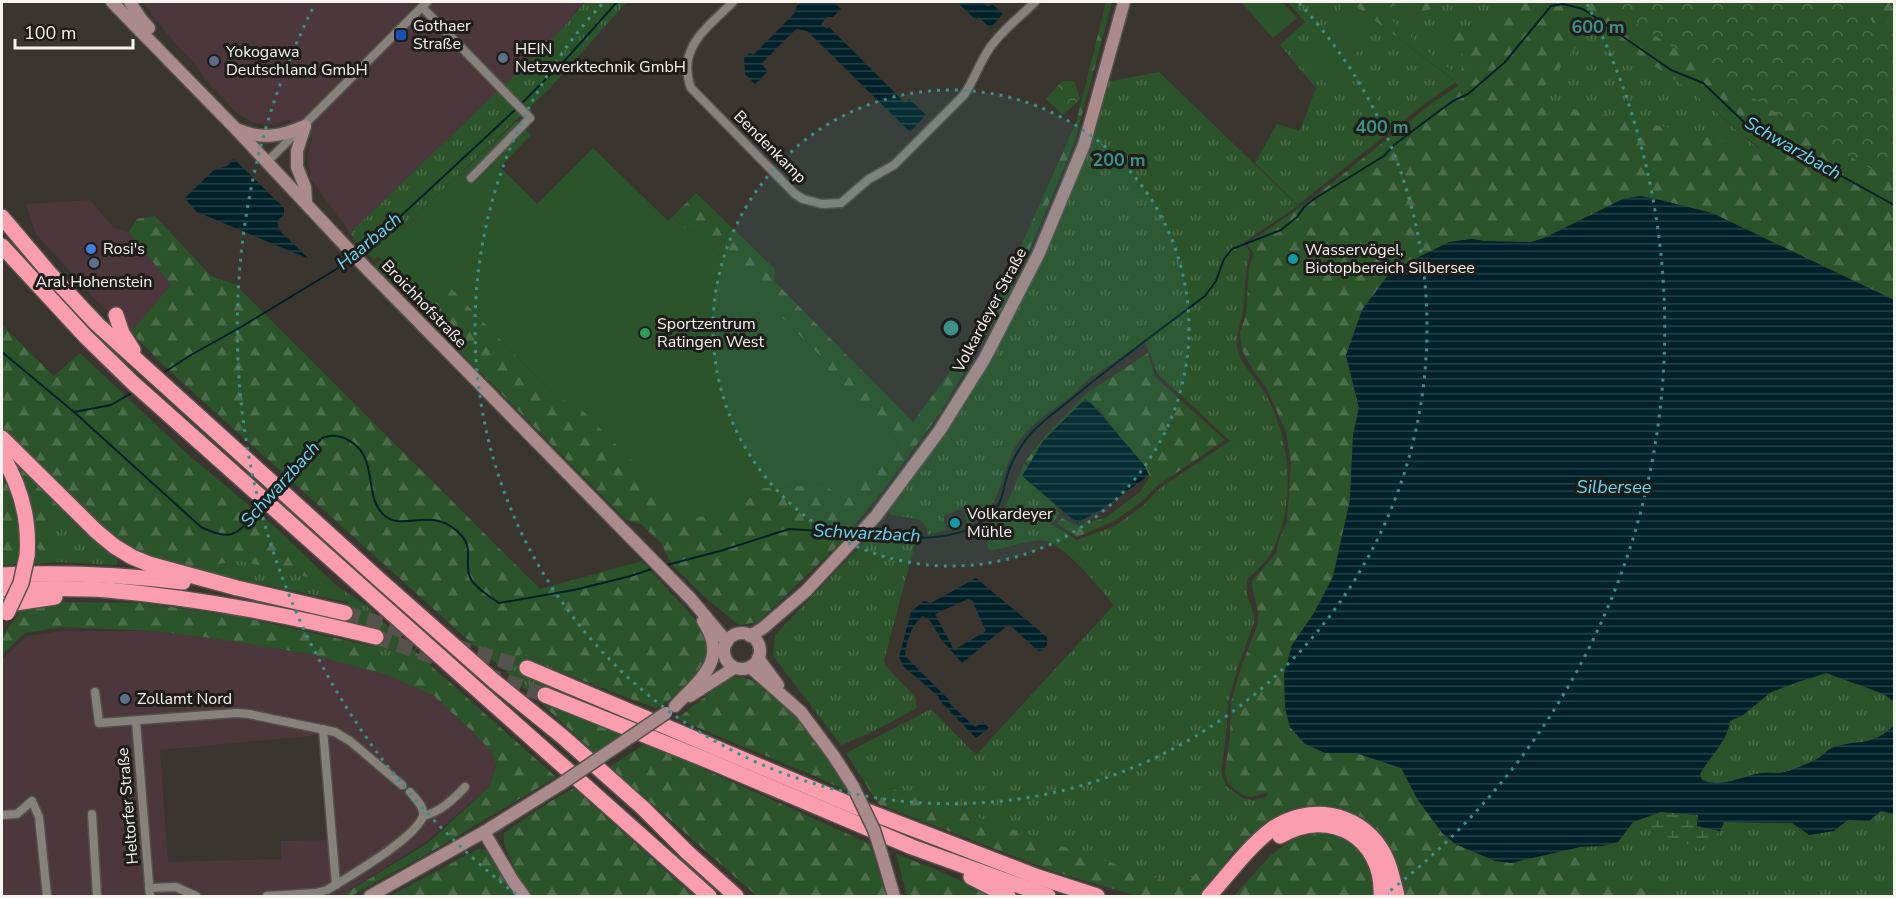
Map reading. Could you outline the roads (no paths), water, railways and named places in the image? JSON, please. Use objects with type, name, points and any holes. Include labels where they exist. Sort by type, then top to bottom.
[{"type":"highway","points":[[2,217],[51,275],[97,324],[146,366]]},
{"type":"highway","points":[[2,246],[77,328],[132,382],[709,897]]},
{"type":"highway","points":[[116,315],[122,333],[136,354],[165,386],[485,673],[616,784],[736,897]]},
{"type":"highway","points":[[2,438],[63,500],[114,546],[149,564],[237,588],[345,613]]},
{"type":"highway","points":[[2,455],[22,496],[27,524],[27,556],[21,583],[3,613]]},
{"type":"highway","points":[[2,575],[52,573],[109,575],[237,588]]},
{"type":"highway","points":[[2,589],[105,590],[249,608],[376,637]]},
{"type":"highway","points":[[3,613],[105,590]]},
{"type":"highway","points":[[526,668],[854,806],[1038,877],[1097,897]]},
{"type":"highway","points":[[545,695],[912,847],[1048,897]]},
{"type":"highway","points":[[1209,897],[1265,835],[1290,819],[1319,813],[1351,821],[1372,837],[1387,861],[1397,897]]},
{"type":"highway","points":[[1223,897],[1257,857],[1279,837],[1295,829],[1323,824],[1341,828],[1364,843],[1379,870],[1381,897]]},
{"type":"highway","points":[[912,847],[1008,897]]},
{"type":"main road","name":"Broichhofstraße","points":[[112,2],[306,202],[350,252],[652,560],[732,638]]},
{"type":"main road","points":[[130,2],[151,30],[156,45]]},
{"type":"main road","name":"Volkardeyer Straße","points":[[756,658],[768,634],[856,539],[893,494],[940,430],[985,358],[1039,253],[1084,145],[1124,2]]},
{"type":"main road","points":[[235,128],[247,134],[262,137],[281,135],[305,126]]},
{"type":"main road","points":[[305,126],[297,151],[297,167],[305,187],[306,202]]},
{"type":"main road","name":"Volkardeyer Straße","points":[[750,636],[763,628],[806,591]]},
{"type":"main road","points":[[670,709],[708,669],[715,650],[713,639],[691,599]]},
{"type":"main road","points":[[756,658],[742,669],[730,663],[724,653],[732,638],[743,634],[750,636],[756,658],[833,755],[853,786],[874,830],[894,897]]},
{"type":"main road","points":[[370,897],[484,832],[561,784],[693,694],[720,667],[730,663]]},
{"type":"main road","points":[[484,832],[524,897]]},
{"type":"street","name":"Bendenkamp","points":[[733,2],[698,37],[691,48],[686,69],[691,88],[795,194],[803,199],[822,204],[841,203],[869,179],[894,165],[964,95],[974,82],[981,62],[994,42],[1035,2]]},
{"type":"street","points":[[267,162],[425,4],[530,118],[471,178]]},
{"type":"street","points":[[95,692],[99,723],[236,713],[335,732],[350,741],[402,785]]},
{"type":"street","name":"Heltorfer Straße","points":[[136,721],[150,892],[176,887],[196,897]]},
{"type":"street","points":[[323,729],[336,885]]},
{"type":"street","points":[[423,816],[432,814],[448,804],[465,787]]},
{"type":"street","points":[[267,897],[327,890],[400,842],[423,816],[423,809],[410,792]]},
{"type":"street","points":[[2,815],[17,814],[32,801],[39,817],[47,897]]},
{"type":"street","points":[[92,814],[97,897]]},
{"type":"water","points":[[802,2],[833,2],[841,9],[833,17],[827,17],[821,24],[827,29],[829,27],[905,103],[909,99],[926,115],[910,132],[807,31],[796,29],[761,64],[768,71],[755,84],[745,74],[744,58],[750,53],[753,55],[794,14],[797,6]]},
{"type":"water","points":[[957,2],[982,2],[988,7],[992,4],[1003,14],[990,28],[979,17],[976,20]]},
{"type":"water","points":[[234,159],[284,208],[284,215],[277,221],[279,230],[309,259],[197,212],[187,201],[186,197],[214,170],[227,166]]},
{"type":"water","name":"Silbersee","points":[[1640,196],[1712,213],[1894,300],[1894,702],[1884,694],[1826,673],[1771,692],[1743,715],[1730,721],[1726,735],[1700,774],[1702,780],[1716,783],[1729,782],[1759,773],[1780,773],[1815,760],[1834,747],[1872,740],[1894,726],[1894,814],[1881,811],[1869,821],[1848,820],[1834,831],[1809,835],[1792,823],[1724,822],[1720,831],[1697,826],[1698,815],[1661,812],[1633,822],[1618,842],[1602,846],[1580,847],[1511,863],[1495,861],[1455,844],[1442,833],[1418,800],[1401,768],[1356,753],[1325,753],[1305,744],[1290,727],[1285,708],[1284,674],[1292,645],[1314,613],[1333,577],[1350,500],[1353,435],[1359,408],[1346,355],[1362,310],[1391,271],[1449,242],[1472,239],[1531,242],[1544,238],[1623,199]]},
{"type":"water","points":[[1085,399],[1092,404],[1145,466],[1149,475],[1104,508],[1077,523],[1022,476],[1043,441]]},
{"type":"water","points":[[976,578],[1047,637],[1047,645],[1043,650],[1038,651],[1008,625],[962,663],[941,639],[929,619],[922,616],[915,625],[908,640],[905,656],[975,727],[983,722],[989,728],[976,738],[941,702],[938,696],[903,666],[899,657],[911,612],[924,601],[931,603]],"holes":[[[968,599],[972,600],[986,631],[954,650],[935,614]]]},
{"type":"waterway","name":"Haarbach","points":[[520,105],[567,58],[617,2]]},
{"type":"waterway","name":"Schwarzbach","points":[[865,535],[909,538],[939,537],[968,530],[989,517],[1002,497],[1015,456],[1033,431],[1107,370],[1205,296],[1216,281],[1224,259],[1232,249],[1281,230],[1314,199],[1384,156],[1394,145],[1435,114],[1468,94],[1505,62],[1551,6],[1563,4],[1583,9],[1671,70],[1703,83],[1744,122],[1894,205]]},
{"type":"waterway","name":"Haarbach","points":[[360,254],[516,109]]},
{"type":"waterway","name":"Haarbach","points":[[160,375],[353,259]]},
{"type":"waterway","name":"Schwarzbach","points":[[2,352],[74,412],[201,527],[222,535],[236,532],[262,504]]},
{"type":"waterway","name":"Haarbach","points":[[74,412],[111,405],[135,391]]},
{"type":"waterway","name":"Schwarzbach","points":[[282,482],[322,438],[328,436],[344,438],[356,445],[363,454],[374,498],[378,508],[385,516],[402,521],[431,520],[451,527],[466,541],[468,569],[473,582],[499,603],[574,590],[655,568]]},
{"type":"waterway","name":"Schwarzbach","points":[[663,566],[789,529],[853,535]]},
{"type":"tunnel","points":[[345,613],[527,668]]},
{"type":"tunnel","points":[[376,637],[545,695]]},
{"type":"place","name":"Gothaer Straße","points":[[401,35]]},
{"type":"place","name":"HEIN Netzwerktechnik GmbH","points":[[503,58]]},
{"type":"place","name":"Yokogawa Deutschland GmbH","points":[[214,61]]},
{"type":"place","name":"Rosi's","points":[[91,249]]},
{"type":"place","name":"Wasservögel, Biotopbereich Silbersee","points":[[1293,259]]},
{"type":"place","name":"Aral Hohenstein","points":[[94,263]]},
{"type":"place","name":"Sportzentrum Ratingen West","points":[[645,333]]},
{"type":"place","name":"Volkardeyer Mühle","points":[[955,523]]},
{"type":"place","name":"Zollamt Nord","points":[[125,699]]}]
